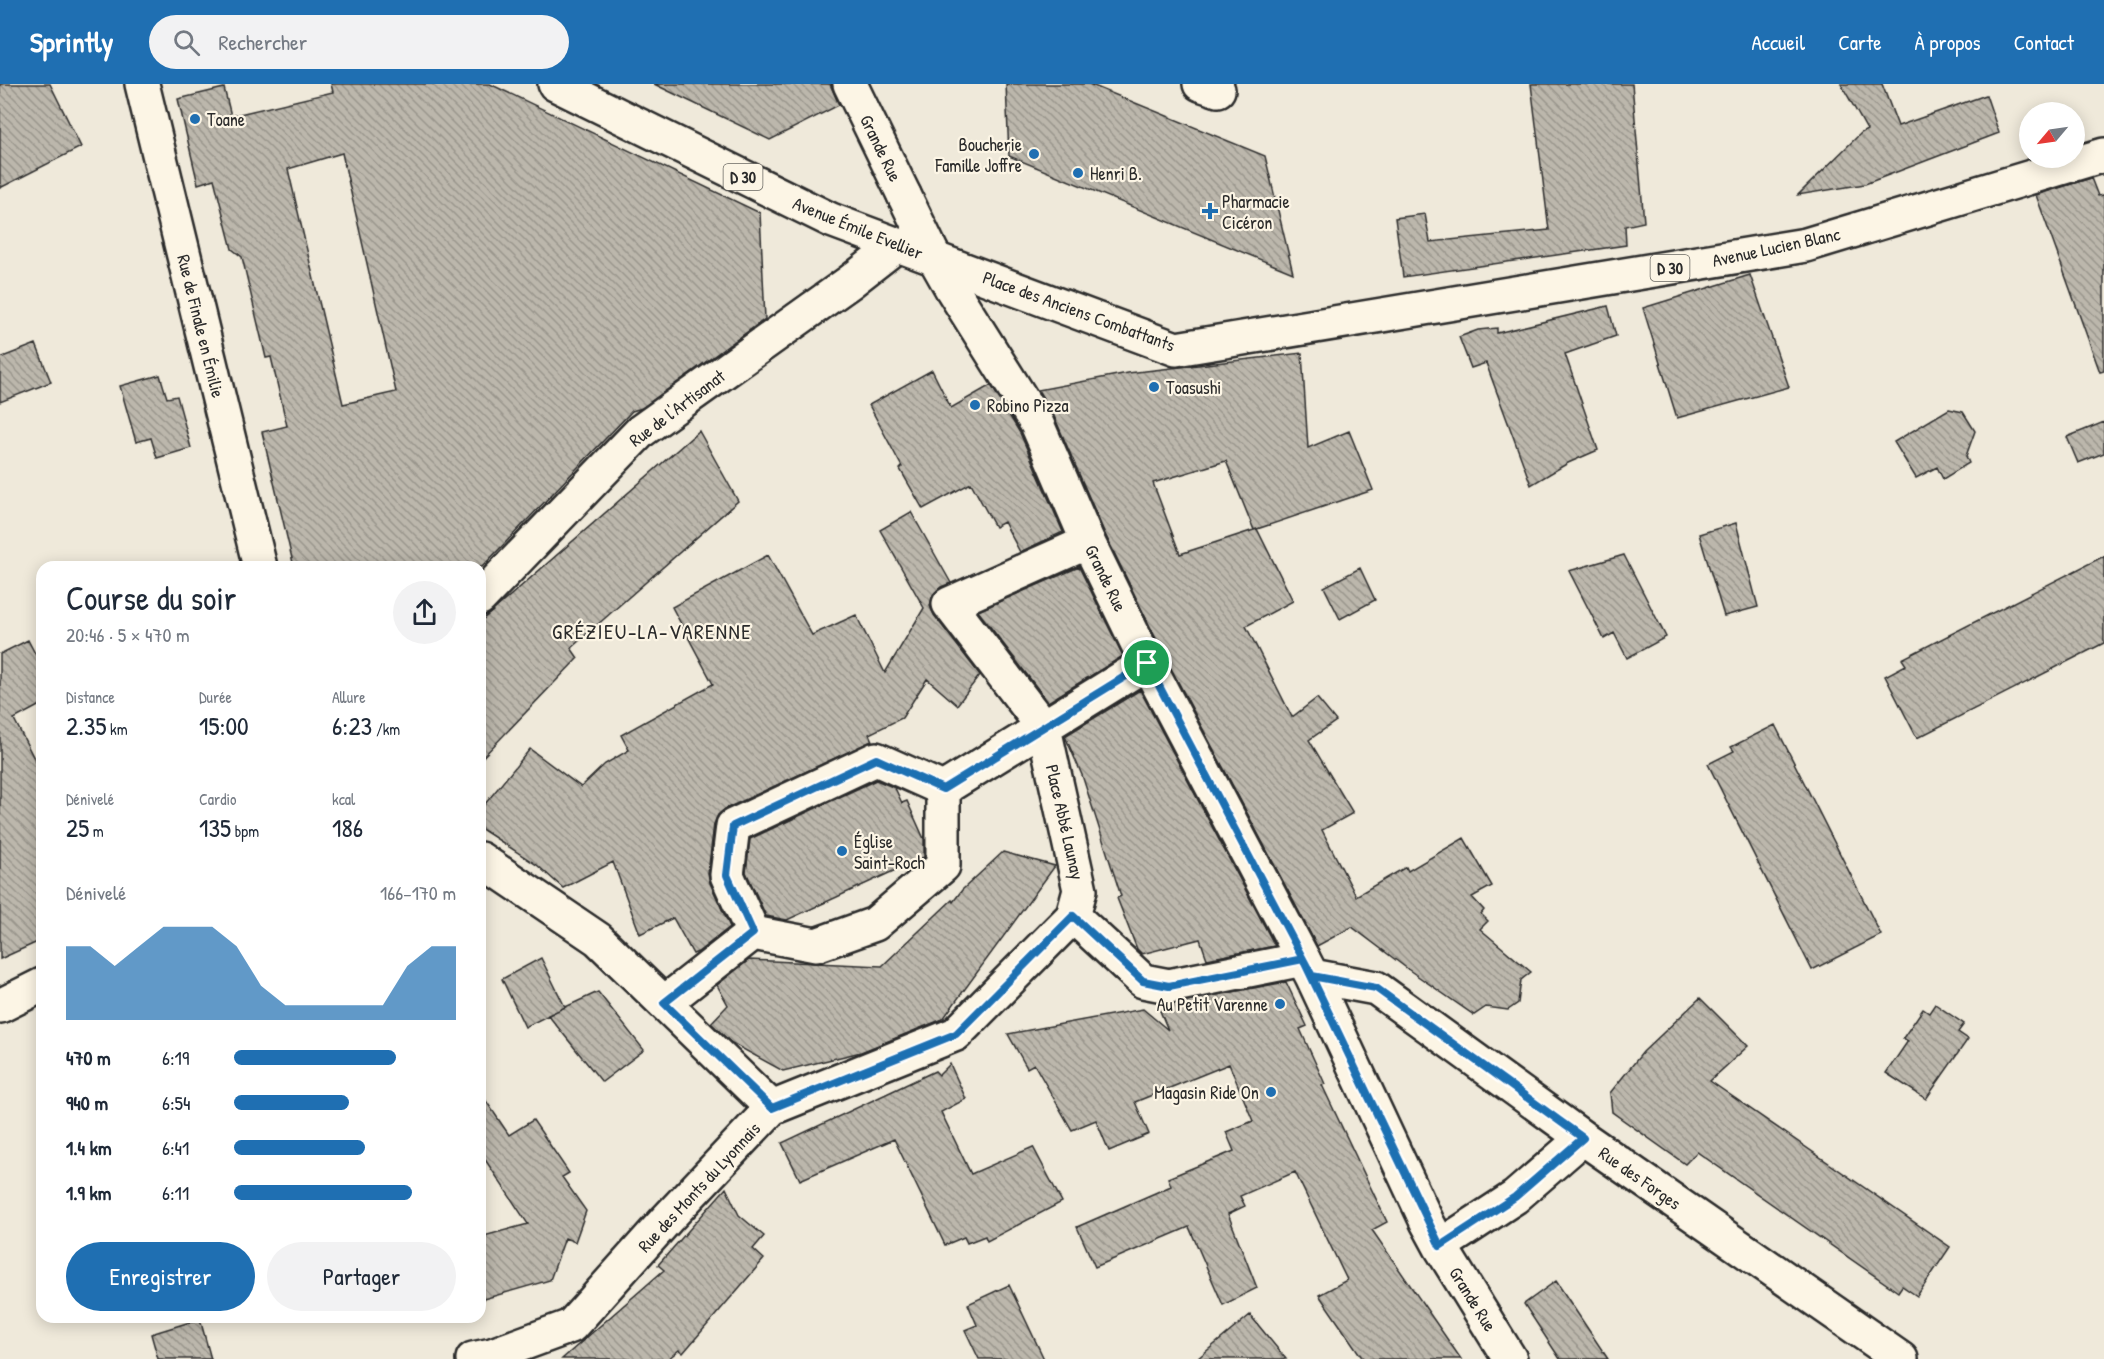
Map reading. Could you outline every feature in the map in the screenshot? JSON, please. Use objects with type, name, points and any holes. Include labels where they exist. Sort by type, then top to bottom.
[{"type":"street","name":"Rue de Finale en Émilie","points":[[142,84],[259,561]]},
{"type":"street","name":"Avenue Émile Evellier","points":[[555,84],[831,220],[935,259]]},
{"type":"street","name":"Grande Rue","points":[[850,84],[935,259],[1037,424],[1088,542],[1147,663],[1307,968],[1440,1246],[1510,1359]]},
{"type":"street","name":"Avenue Lucien Blanc","points":[[1226,340],[1806,245],[2104,155]]},
{"type":"street","name":"Rue de l'Artisanat","points":[[486,592],[641,431],[850,282],[896,246]]},
{"type":"street","name":"Place des Anciens Combattants","points":[[935,259],[1176,349],[1226,340]]},
{"type":"street","name":"Place Abbé Launay","points":[[1073,916],[1080,890],[1044,728],[949,604],[1088,542]]},
{"type":"street","points":[[943,789],[1147,663]]},
{"type":"street","points":[[753,933],[727,875],[733,826],[876,759],[943,789]]},
{"type":"street","points":[[664,1003],[753,933],[816,945],[875,924],[943,866],[943,789]]},
{"type":"street","points":[[486,863],[598,939],[772,1108]]},
{"type":"street","points":[[1073,916],[1143,981],[1169,986],[1307,968]]},
{"type":"street","name":"Rue des Monts du Lyonnais","points":[[486,1358],[571,1326],[772,1108],[956,1034],[1073,916]]},
{"type":"street","name":"Rue des Forges","points":[[1307,968],[1376,988],[1583,1138],[1901,1359]]},
{"type":"street","points":[[0,1006],[36,988]]},
{"type":"street","points":[[1440,1246],[1515,1197],[1583,1138]]},
{"type":"building","points":[[0,84],[50,84],[81,147],[0,188]]},
{"type":"building","points":[[331,84],[490,84],[760,213],[765,319],[642,408],[632,411],[486,563],[486,561],[293,561],[262,432],[287,426],[271,357],[266,358],[242,257],[232,249],[214,179],[198,184],[178,99],[224,88],[231,116],[333,92]],"holes":[[[342,153],[396,392],[343,404],[288,169]]]},
{"type":"building","points":[[654,84],[830,84],[839,105],[770,140]]},
{"type":"building","points":[[1006,84],[1089,84],[1265,156],[1293,273],[1009,156]]},
{"type":"building","points":[[1531,84],[1632,84],[1644,222],[1625,226],[1626,245],[1403,277],[1395,218],[1425,214],[1430,242],[1549,230]]},
{"type":"building","points":[[1841,84],[1882,84],[1898,126],[1986,95],[1999,133],[1865,184],[1798,195],[1861,133],[1867,130]]},
{"type":"building","points":[[2091,178],[2098,196],[2104,195],[2104,371],[2100,372],[2036,195]]},
{"type":"building","points":[[1750,275],[1789,387],[1677,418],[1643,308]]},
{"type":"building","points":[[1608,306],[1616,336],[1565,354],[1598,450],[1568,463],[1531,485],[1486,363],[1471,368],[1459,337],[1478,330],[1497,328],[1497,333]]},
{"type":"building","points":[[36,344],[51,382],[0,402],[0,358]]},
{"type":"building","points":[[1302,353],[1308,448],[1349,431],[1373,490],[1256,529],[1293,601],[1246,626],[1292,717],[1317,698],[1336,721],[1309,740],[1353,813],[1322,830],[1356,896],[1406,867],[1408,871],[1464,838],[1492,886],[1472,897],[1484,910],[1481,914],[1488,921],[1480,929],[1531,972],[1521,980],[1518,1003],[1508,1010],[1486,1007],[1474,1015],[1352,927],[1317,946],[1164,655],[1105,534],[1054,416],[1038,390],[1128,373]],"holes":[[[1226,461],[1254,530],[1180,554],[1153,483]]]},
{"type":"building","points":[[932,370],[951,408],[991,385],[1020,433],[1063,532],[1020,552],[1004,522],[995,527],[971,483],[923,509],[900,469],[902,467],[869,405]]},
{"type":"building","points":[[160,375],[167,398],[177,396],[191,448],[157,458],[151,438],[136,442],[120,386]]},
{"type":"building","points":[[1949,409],[1963,412],[1975,431],[1966,456],[1969,463],[1943,479],[1937,467],[1916,478],[1894,442]]},
{"type":"building","points":[[2104,422],[2104,453],[2078,463],[2067,437]]},
{"type":"building","points":[[699,431],[738,501],[571,648],[578,658],[486,754],[486,617]]},
{"type":"building","points":[[911,512],[951,583],[941,587],[933,595],[930,606],[934,615],[980,675],[957,705],[927,679],[902,718],[869,734],[872,741],[725,809],[718,815],[714,824],[708,873],[710,883],[730,927],[698,952],[693,954],[673,918],[640,934],[613,862],[563,888],[537,865],[486,832],[486,803],[530,749],[581,787],[605,764],[629,750],[621,735],[713,684],[672,607],[768,555],[812,635],[856,615],[885,673],[924,608],[880,530]]},
{"type":"building","points":[[1736,523],[1758,607],[1724,616],[1699,534]]},
{"type":"building","points":[[1624,555],[1666,637],[1627,658],[1614,633],[1604,639],[1569,571]]},
{"type":"building","points":[[2104,556],[2104,643],[1917,738],[1885,676],[1906,665],[1902,659]]},
{"type":"building","points":[[1079,567],[1123,656],[1048,702],[978,611]]},
{"type":"building","points":[[1360,568],[1375,600],[1340,619],[1324,587]]},
{"type":"building","points":[[28,640],[36,655],[36,707],[14,719],[36,762],[36,943],[0,959],[0,654]]},
{"type":"building","points":[[1140,690],[1275,946],[1207,959],[1200,939],[1142,954],[1137,949],[1117,898],[1121,896],[1082,775],[1065,736]]},
{"type":"building","points":[[1775,725],[1881,935],[1812,970],[1708,764],[1734,751],[1731,747]]},
{"type":"building","name":"Église Saint-Roch","points":[[876,780],[895,788],[902,803],[907,801],[924,839],[924,857],[787,920],[766,916],[746,872],[750,839]]},
{"type":"building","points":[[1003,852],[1055,866],[943,1019],[861,1052],[783,1071],[730,1042],[711,1023],[728,1005],[717,985],[749,960],[882,966],[952,900],[953,902],[962,890]]},
{"type":"building","points":[[541,958],[565,1007],[525,1027],[502,979]]},
{"type":"building","points":[[1286,982],[1307,1026],[1300,1029],[1325,1084],[1322,1085],[1387,1222],[1372,1230],[1461,1359],[1363,1359],[1319,1295],[1347,1280],[1295,1172],[1240,1196],[1245,1206],[1228,1214],[1257,1288],[1223,1305],[1189,1227],[1095,1267],[1077,1227],[1171,1186],[1168,1178],[1234,1151],[1226,1132],[1253,1121],[1229,1064],[1135,1102],[1149,1134],[1109,1151],[1096,1120],[1072,1130],[1034,1064],[1027,1068],[1008,1034],[1143,1009],[1168,1030],[1158,1006]]},
{"type":"building","points":[[598,992],[644,1050],[602,1082],[548,1015]]},
{"type":"building","points":[[1700,998],[1748,1046],[1710,1081],[1950,1247],[1917,1296],[1902,1286],[1898,1292],[1697,1152],[1685,1164],[1612,1112],[1610,1093],[1643,1052]]},
{"type":"building","points":[[1935,1004],[1964,1024],[1958,1032],[1968,1039],[1926,1099],[1886,1073],[1908,1041],[1903,1038],[1923,1009],[1929,1013]]},
{"type":"building","points":[[950,1064],[966,1099],[941,1112],[971,1174],[1033,1147],[1062,1202],[987,1241],[985,1236],[967,1243],[964,1237],[945,1245],[894,1139],[800,1180],[782,1143],[935,1071],[939,1075]]},
{"type":"building","points":[[486,1101],[509,1135],[533,1120],[569,1173],[562,1177],[586,1211],[575,1242],[565,1238],[550,1280],[486,1298],[486,1235],[528,1224],[486,1161]]},
{"type":"building","points":[[726,1188],[739,1215],[764,1236],[753,1249],[764,1259],[683,1353],[679,1350],[668,1359],[562,1359],[664,1270],[658,1265]]},
{"type":"building","points":[[1556,1281],[1608,1359],[1560,1359],[1524,1304]]},
{"type":"building","points":[[1009,1285],[1044,1359],[979,1359],[965,1330],[977,1325],[968,1304]]},
{"type":"building","points":[[1250,1315],[1286,1359],[1197,1359]]},
{"type":"building","points":[[187,1323],[201,1323],[211,1359],[158,1359],[151,1334]]},
{"type":"place","name":"Toane","points":[[195,119]]},
{"type":"place","name":"Boucherie Famille Joffre","points":[[1034,154]]},
{"type":"place","name":"Henri B.","points":[[1078,173]]},
{"type":"place","name":"Pharmacie Cicéron","points":[[1210,211]]},
{"type":"place","name":"Toasushi","points":[[1154,387]]},
{"type":"place","name":"Robino Pizza","points":[[975,405]]},
{"type":"place","name":"Église Saint-Roch","points":[[842,851]]},
{"type":"place","name":"Au Petit Varenne","points":[[1280,1004]]},
{"type":"place","name":"Magasin Ride On","points":[[1271,1092]]},
{"type":"district","name":"GRÉZIEU-LA-VARENNE","points":[[652,631]]},
{"type":"route","points":[[1147,663],[1312,976],[1376,988],[1583,1138],[1515,1197],[1440,1246],[1303,959],[1169,986],[1143,981],[1073,916],[956,1034],[772,1108],[664,1003],[753,933],[727,875],[733,826],[876,759],[943,789],[1147,663]]}]
